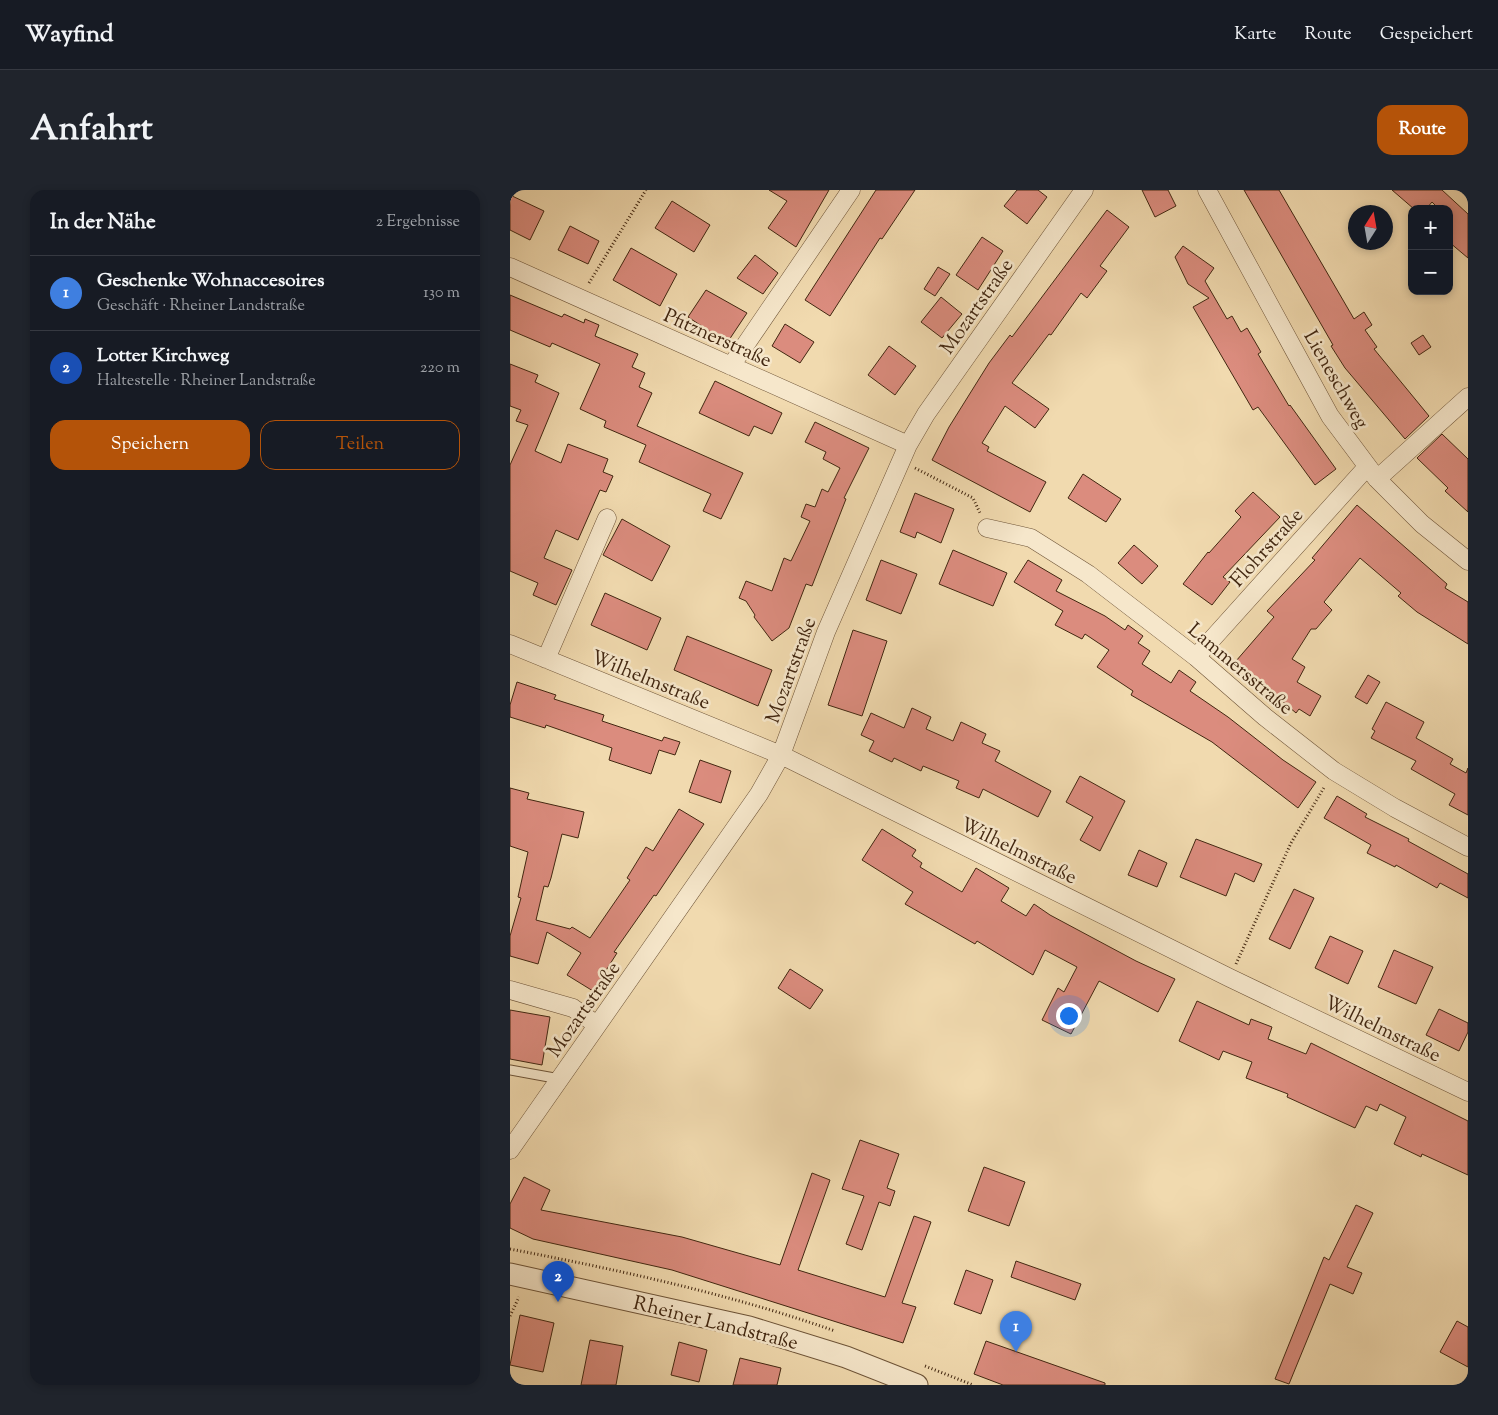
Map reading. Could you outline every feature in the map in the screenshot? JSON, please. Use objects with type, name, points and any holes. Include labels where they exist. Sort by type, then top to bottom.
[{"type":"street","points":[[731,366],[851,190]]},
{"type":"street","name":"Lieneschweg","points":[[1207,190],[1330,416],[1372,473],[1422,524],[1468,560]]},
{"type":"street","name":"Mozartstraße","points":[[510,1150],[759,794],[781,755],[826,632],[905,453],[926,414],[1079,192]]},
{"type":"street","name":"Pfitznerstraße","points":[[510,267],[731,366],[905,453]]},
{"type":"street","name":"Flohrstraße","points":[[1196,656],[1372,473],[1468,397]]},
{"type":"street","points":[[546,659],[607,518]]},
{"type":"street","name":"Lammersstraße","points":[[987,528],[1031,538],[1088,574],[1196,656],[1265,717],[1334,771],[1395,808],[1468,847]]},
{"type":"street","name":"Wilhelmstraße","points":[[510,644],[781,755],[1230,978],[1468,1092]]},
{"type":"street","points":[[510,990],[573,1008],[597,1025]]},
{"type":"street","name":"Rheiner Landstraße","points":[[510,1274],[749,1327],[846,1357],[917,1385]]},
{"type":"lane","points":[[510,1070],[560,1079]]},
{"type":"path","points":[[579,299],[646,190]]},
{"type":"path","points":[[905,453],[973,498],[987,528]]},
{"type":"path","points":[[1230,978],[1291,843],[1334,771]]},
{"type":"path","points":[[510,1316],[519,1297]]},
{"type":"building","points":[[769,190],[829,190],[796,247],[768,228],[787,201]]},
{"type":"building","points":[[876,190],[915,190],[882,239],[880,238],[830,316],[805,300]]},
{"type":"building","points":[[1017,190],[1038,190],[1047,197],[1027,224],[1004,206]]},
{"type":"building","points":[[1142,190],[1168,190],[1176,206],[1155,217]]},
{"type":"building","points":[[1244,190],[1279,190],[1354,319],[1364,312],[1372,325],[1365,330],[1377,347],[1374,349],[1429,416],[1405,439],[1345,368]]},
{"type":"building","points":[[1392,190],[1442,190],[1468,214],[1468,258],[1453,245],[1453,205],[1435,205],[1432,202],[1429,205],[1409,205]]},
{"type":"building","points":[[510,195],[544,211],[530,240],[510,230]]},
{"type":"building","points":[[672,201],[710,225],[694,252],[655,228]]},
{"type":"building","points":[[1107,210],[1129,227],[1100,266],[1107,271],[1087,298],[1081,293],[1051,335],[1049,334],[1012,383],[1049,409],[1035,428],[1005,406],[982,443],[989,447],[987,451],[1046,482],[1030,512],[932,460],[949,427],[989,363],[1010,335],[1012,337]]},
{"type":"building","points":[[570,226],[599,241],[588,264],[558,250]]},
{"type":"building","points":[[982,237],[1003,251],[978,290],[956,275]]},
{"type":"building","points":[[1183,246],[1214,268],[1205,281],[1227,319],[1232,316],[1241,332],[1247,328],[1261,352],[1258,354],[1289,406],[1336,469],[1315,485],[1258,407],[1253,410],[1193,307],[1209,298],[1188,284],[1175,257]]},
{"type":"building","points":[[631,248],[677,274],[660,306],[613,280]]},
{"type":"building","points":[[755,255],[778,273],[763,294],[737,278]]},
{"type":"building","points":[[938,267],[950,274],[935,296],[924,289]]},
{"type":"building","points":[[706,290],[747,313],[727,343],[688,317]]},
{"type":"building","points":[[510,295],[562,317],[564,314],[584,323],[585,319],[599,325],[595,336],[638,354],[632,367],[645,373],[639,387],[652,393],[637,426],[743,473],[721,519],[703,511],[711,494],[639,462],[646,445],[604,427],[606,421],[580,409],[600,364],[552,343],[550,347],[510,330]]},
{"type":"building","points":[[941,297],[962,314],[942,338],[921,322]]},
{"type":"building","points":[[785,324],[814,342],[800,363],[772,346]]},
{"type":"building","points":[[1423,335],[1431,347],[1419,355],[1411,343]]},
{"type":"building","points":[[889,346],[916,366],[895,395],[868,375]]},
{"type":"building","points":[[510,364],[538,375],[535,382],[559,393],[535,451],[561,463],[568,444],[608,459],[603,472],[613,476],[606,492],[600,490],[578,540],[556,530],[544,558],[572,570],[556,605],[533,595],[538,583],[510,571],[510,465],[528,425],[516,421],[521,410],[510,406]]},
{"type":"building","points":[[715,381],[782,413],[772,434],[754,426],[749,436],[699,413]]},
{"type":"building","points":[[815,422],[869,448],[844,498],[846,499],[812,586],[806,584],[789,628],[772,641],[754,617],[755,615],[746,601],[739,598],[746,581],[772,591],[784,558],[791,561],[810,521],[801,517],[806,504],[815,507],[822,489],[828,492],[840,468],[823,459],[826,452],[805,442]]},
{"type":"building","points":[[1442,434],[1468,459],[1468,512],[1445,491],[1448,488],[1417,458]]},
{"type":"building","points":[[1083,474],[1121,499],[1106,522],[1068,498]]},
{"type":"building","points":[[1253,492],[1280,517],[1223,577],[1230,582],[1212,605],[1183,584],[1208,552],[1241,517],[1235,511]]},
{"type":"building","points":[[915,493],[954,509],[941,543],[917,532],[915,538],[900,532]]},
{"type":"building","points":[[1357,505],[1447,584],[1445,588],[1468,602],[1468,644],[1417,612],[1398,596],[1401,593],[1360,558],[1324,602],[1332,610],[1316,629],[1311,629],[1292,659],[1305,667],[1297,682],[1321,696],[1310,716],[1299,709],[1296,713],[1236,661],[1274,617],[1267,611],[1315,560],[1312,558]]},
{"type":"building","points":[[622,519],[670,546],[652,581],[603,555]]},
{"type":"building","points":[[1134,545],[1158,566],[1142,584],[1118,563]]},
{"type":"building","points":[[953,550],[1007,573],[993,606],[939,584]]},
{"type":"building","points":[[881,560],[917,574],[901,614],[866,600]]},
{"type":"building","points":[[1028,560],[1062,580],[1056,591],[1105,616],[1125,630],[1128,625],[1143,636],[1138,643],[1150,651],[1142,664],[1171,683],[1179,670],[1196,682],[1190,691],[1316,782],[1298,808],[1212,742],[1131,695],[1133,691],[1097,667],[1109,650],[1085,634],[1082,639],[1055,625],[1063,611],[1014,582]]},
{"type":"building","points":[[605,593],[661,618],[647,650],[591,625]]},
{"type":"building","points":[[853,630],[887,641],[862,716],[828,705]]},
{"type":"building","points":[[687,636],[772,670],[758,706],[674,670]]},
{"type":"building","points":[[1368,675],[1380,682],[1367,704],[1355,697]]},
{"type":"building","points":[[517,682],[556,695],[554,699],[604,715],[602,721],[662,741],[664,737],[680,742],[675,755],[659,750],[651,774],[609,760],[612,748],[546,725],[545,728],[510,717],[510,705]]},
{"type":"building","points":[[1386,702],[1424,722],[1416,738],[1453,759],[1450,764],[1466,773],[1468,768],[1468,815],[1449,805],[1455,794],[1411,769],[1416,761],[1371,738],[1375,731],[1372,729]]},
{"type":"building","points":[[912,708],[931,717],[926,729],[953,741],[961,722],[986,734],[982,743],[1000,751],[995,761],[1051,791],[1038,817],[983,789],[979,798],[956,788],[959,781],[923,766],[921,771],[894,758],[892,762],[869,751],[874,741],[861,735],[871,713],[904,728]]},
{"type":"building","points":[[700,760],[731,771],[721,803],[689,792]]},
{"type":"building","points":[[1080,776],[1125,801],[1100,851],[1080,840],[1093,817],[1066,802]]},
{"type":"building","points":[[510,788],[529,793],[527,799],[584,812],[578,838],[562,834],[551,878],[548,887],[544,886],[536,920],[570,929],[572,927],[590,938],[630,880],[627,878],[646,847],[653,851],[679,809],[704,824],[656,896],[654,895],[614,952],[617,953],[593,991],[567,975],[581,953],[547,932],[538,964],[510,956],[510,936],[521,898],[518,897],[528,852],[510,846]]},
{"type":"building","points":[[1337,796],[1367,814],[1365,817],[1409,839],[1408,841],[1468,874],[1468,898],[1440,883],[1437,888],[1396,865],[1395,867],[1367,853],[1371,845],[1324,818]]},
{"type":"building","points":[[882,829],[916,850],[912,856],[922,863],[920,867],[962,892],[976,868],[1009,888],[1001,901],[1026,916],[1034,904],[1050,915],[1136,961],[1175,979],[1158,1012],[1099,981],[1071,1034],[1042,1020],[1058,988],[1064,992],[1077,967],[1045,950],[1033,975],[977,941],[975,944],[905,904],[913,892],[862,860]]},
{"type":"building","points":[[1196,839],[1262,864],[1254,882],[1235,873],[1226,896],[1180,877]]},
{"type":"building","points":[[1139,850],[1167,863],[1157,887],[1128,875]]},
{"type":"building","points":[[1294,889],[1314,898],[1290,949],[1269,939]]},
{"type":"building","points":[[1330,936],[1363,951],[1348,984],[1315,968]]},
{"type":"building","points":[[1394,950],[1433,967],[1416,1004],[1378,987]]},
{"type":"building","points":[[790,969],[823,990],[810,1009],[778,988]]},
{"type":"building","points":[[1197,1001],[1249,1025],[1251,1019],[1272,1027],[1268,1039],[1306,1054],[1311,1043],[1468,1121],[1468,1175],[1422,1154],[1421,1157],[1394,1144],[1406,1117],[1380,1104],[1377,1111],[1366,1106],[1355,1128],[1287,1097],[1288,1094],[1246,1078],[1252,1062],[1223,1051],[1219,1060],[1179,1041]]},
{"type":"building","points":[[1439,1009],[1468,1023],[1468,1032],[1459,1051],[1426,1035]]},
{"type":"building","points":[[510,1010],[550,1017],[542,1065],[510,1059]]},
{"type":"building","points":[[860,1140],[899,1154],[887,1188],[895,1191],[890,1206],[879,1202],[862,1250],[846,1244],[864,1196],[842,1189]]},
{"type":"building","points":[[984,1167],[1025,1182],[1009,1226],[968,1211]]},
{"type":"building","points":[[812,1173],[830,1180],[798,1270],[885,1297],[914,1216],[931,1222],[902,1303],[916,1307],[903,1343],[672,1270],[533,1239],[510,1228],[510,1204],[524,1177],[550,1190],[541,1210],[682,1237],[780,1265]]},
{"type":"building","points":[[1356,1205],[1373,1213],[1347,1267],[1362,1273],[1353,1294],[1330,1284],[1289,1384],[1275,1379],[1324,1257],[1329,1260]]},
{"type":"building","points":[[1016,1261],[1081,1284],[1075,1300],[1011,1277]]},
{"type":"building","points":[[966,1270],[993,1280],[981,1314],[954,1304]]},
{"type":"building","points":[[520,1315],[554,1323],[543,1372],[510,1365]]},
{"type":"building","points":[[1457,1321],[1468,1327],[1468,1367],[1440,1352]]},
{"type":"building","points":[[590,1340],[623,1346],[616,1385],[581,1385]]},
{"type":"building","points":[[986,1341],[1105,1383],[1105,1385],[1003,1385],[974,1374]]},
{"type":"building","points":[[679,1342],[707,1350],[699,1382],[671,1375]]},
{"type":"building","points":[[740,1358],[781,1368],[777,1385],[733,1385]]},
{"type":"place","name":"Lotter Kirchweg","points":[[558,1302]]},
{"type":"place","name":"Geschenke Wohnaccesoires","points":[[1016,1352]]}]
